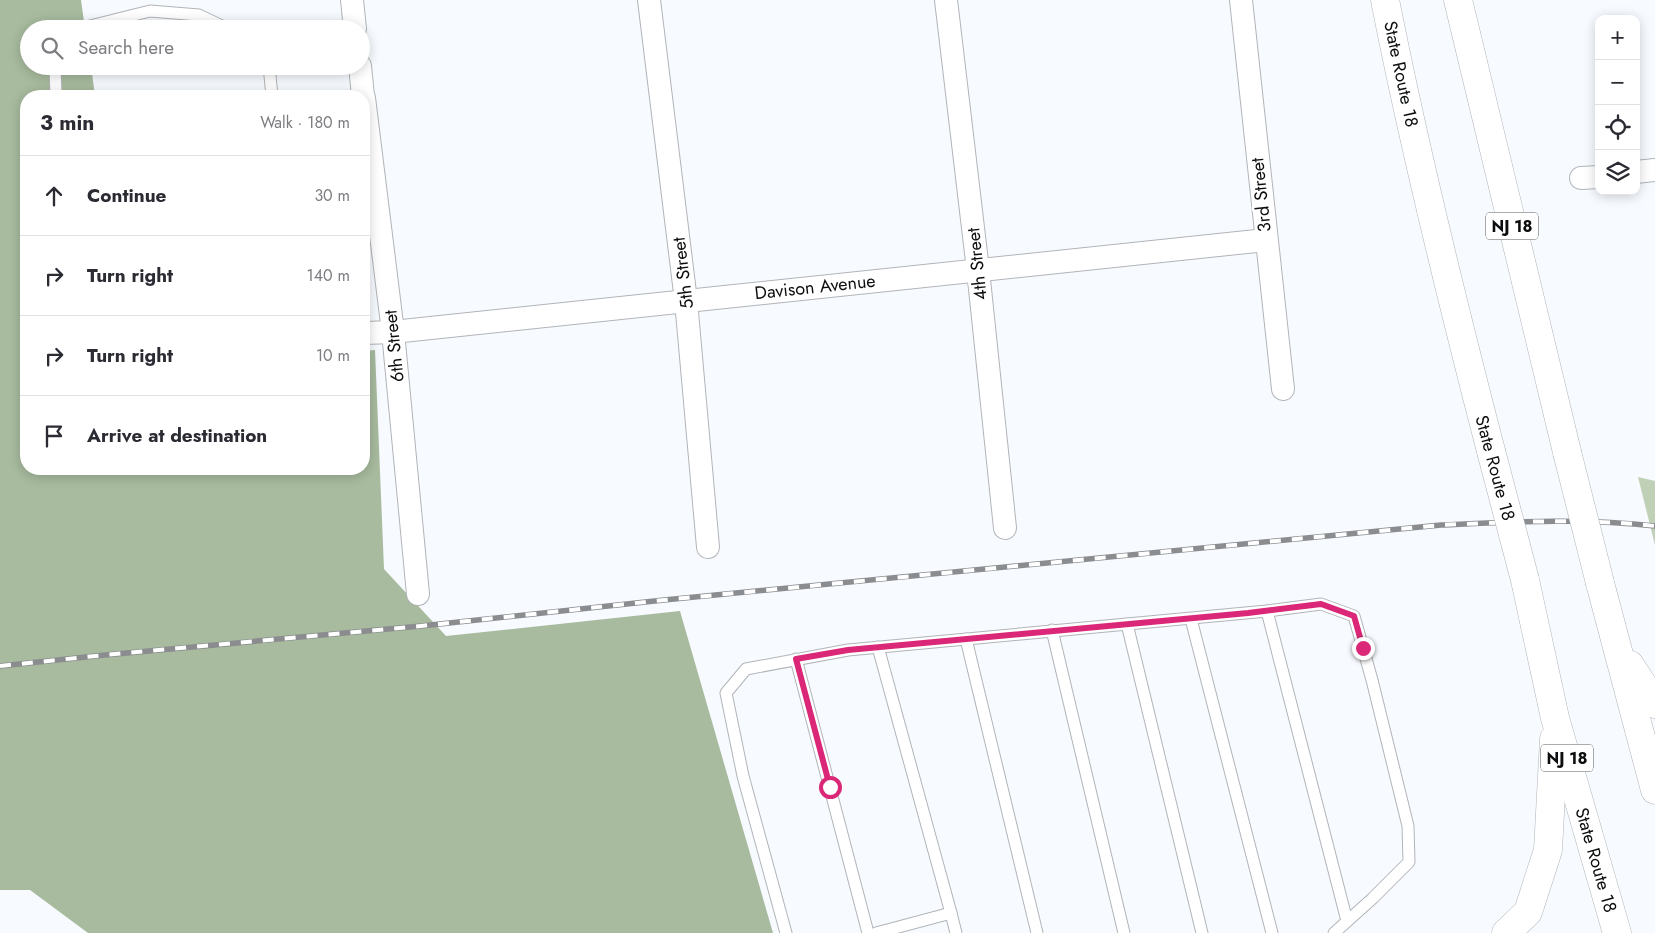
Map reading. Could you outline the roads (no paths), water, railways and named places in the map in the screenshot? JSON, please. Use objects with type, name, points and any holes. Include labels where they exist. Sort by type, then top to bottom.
[{"type":"highway","name":"State Route 18","points":[[1386,0],[1399,70],[1443,267],[1525,580],[1555,718],[1617,933]]},
{"type":"highway","name":"NJ 18","points":[[1458,0],[1567,452],[1655,790]]},
{"type":"highway","points":[[1616,642],[1655,704]]},
{"type":"highway","points":[[1506,933],[1528,912],[1548,850],[1555,718]]},
{"type":"street","points":[[352,0],[354,20]]},
{"type":"street","name":"5th Street","points":[[649,0],[686,301],[708,547]]},
{"type":"street","name":"4th Street","points":[[946,0],[978,270],[1005,528]]},
{"type":"street","name":"3rd Street","points":[[1241,0],[1283,390]]},
{"type":"street","name":"6th Street","points":[[361,75],[363,90]]},
{"type":"street","name":"6th Street","points":[[370,146],[393,332],[418,594]]},
{"type":"street","points":[[1640,172],[1655,170]]},
{"type":"street","name":"Davison Avenue","points":[[370,333],[393,332],[1266,240]]},
{"type":"lane","points":[[114,20],[150,11],[199,15],[209,20]]},
{"type":"lane","points":[[55,75],[56,90]]},
{"type":"lane","points":[[270,75],[271,90]]},
{"type":"lane","points":[[786,933],[743,776],[726,693],[746,669],[848,650],[1052,630],[1191,619],[1321,604],[1354,616],[1408,826],[1409,862],[1334,933]]},
{"type":"lane","points":[[1267,611],[1347,921]]},
{"type":"lane","points":[[1191,619],[1272,933]]},
{"type":"lane","points":[[1127,624],[1202,933]]},
{"type":"lane","points":[[1052,630],[1124,933]]},
{"type":"lane","points":[[966,638],[1037,933]]},
{"type":"lane","points":[[878,647],[956,933]]},
{"type":"lane","points":[[796,659],[868,933]]},
{"type":"lane","points":[[876,933],[951,913]]},
{"type":"railway","points":[[0,666],[1441,525],[1575,521],[1655,526]]}]
